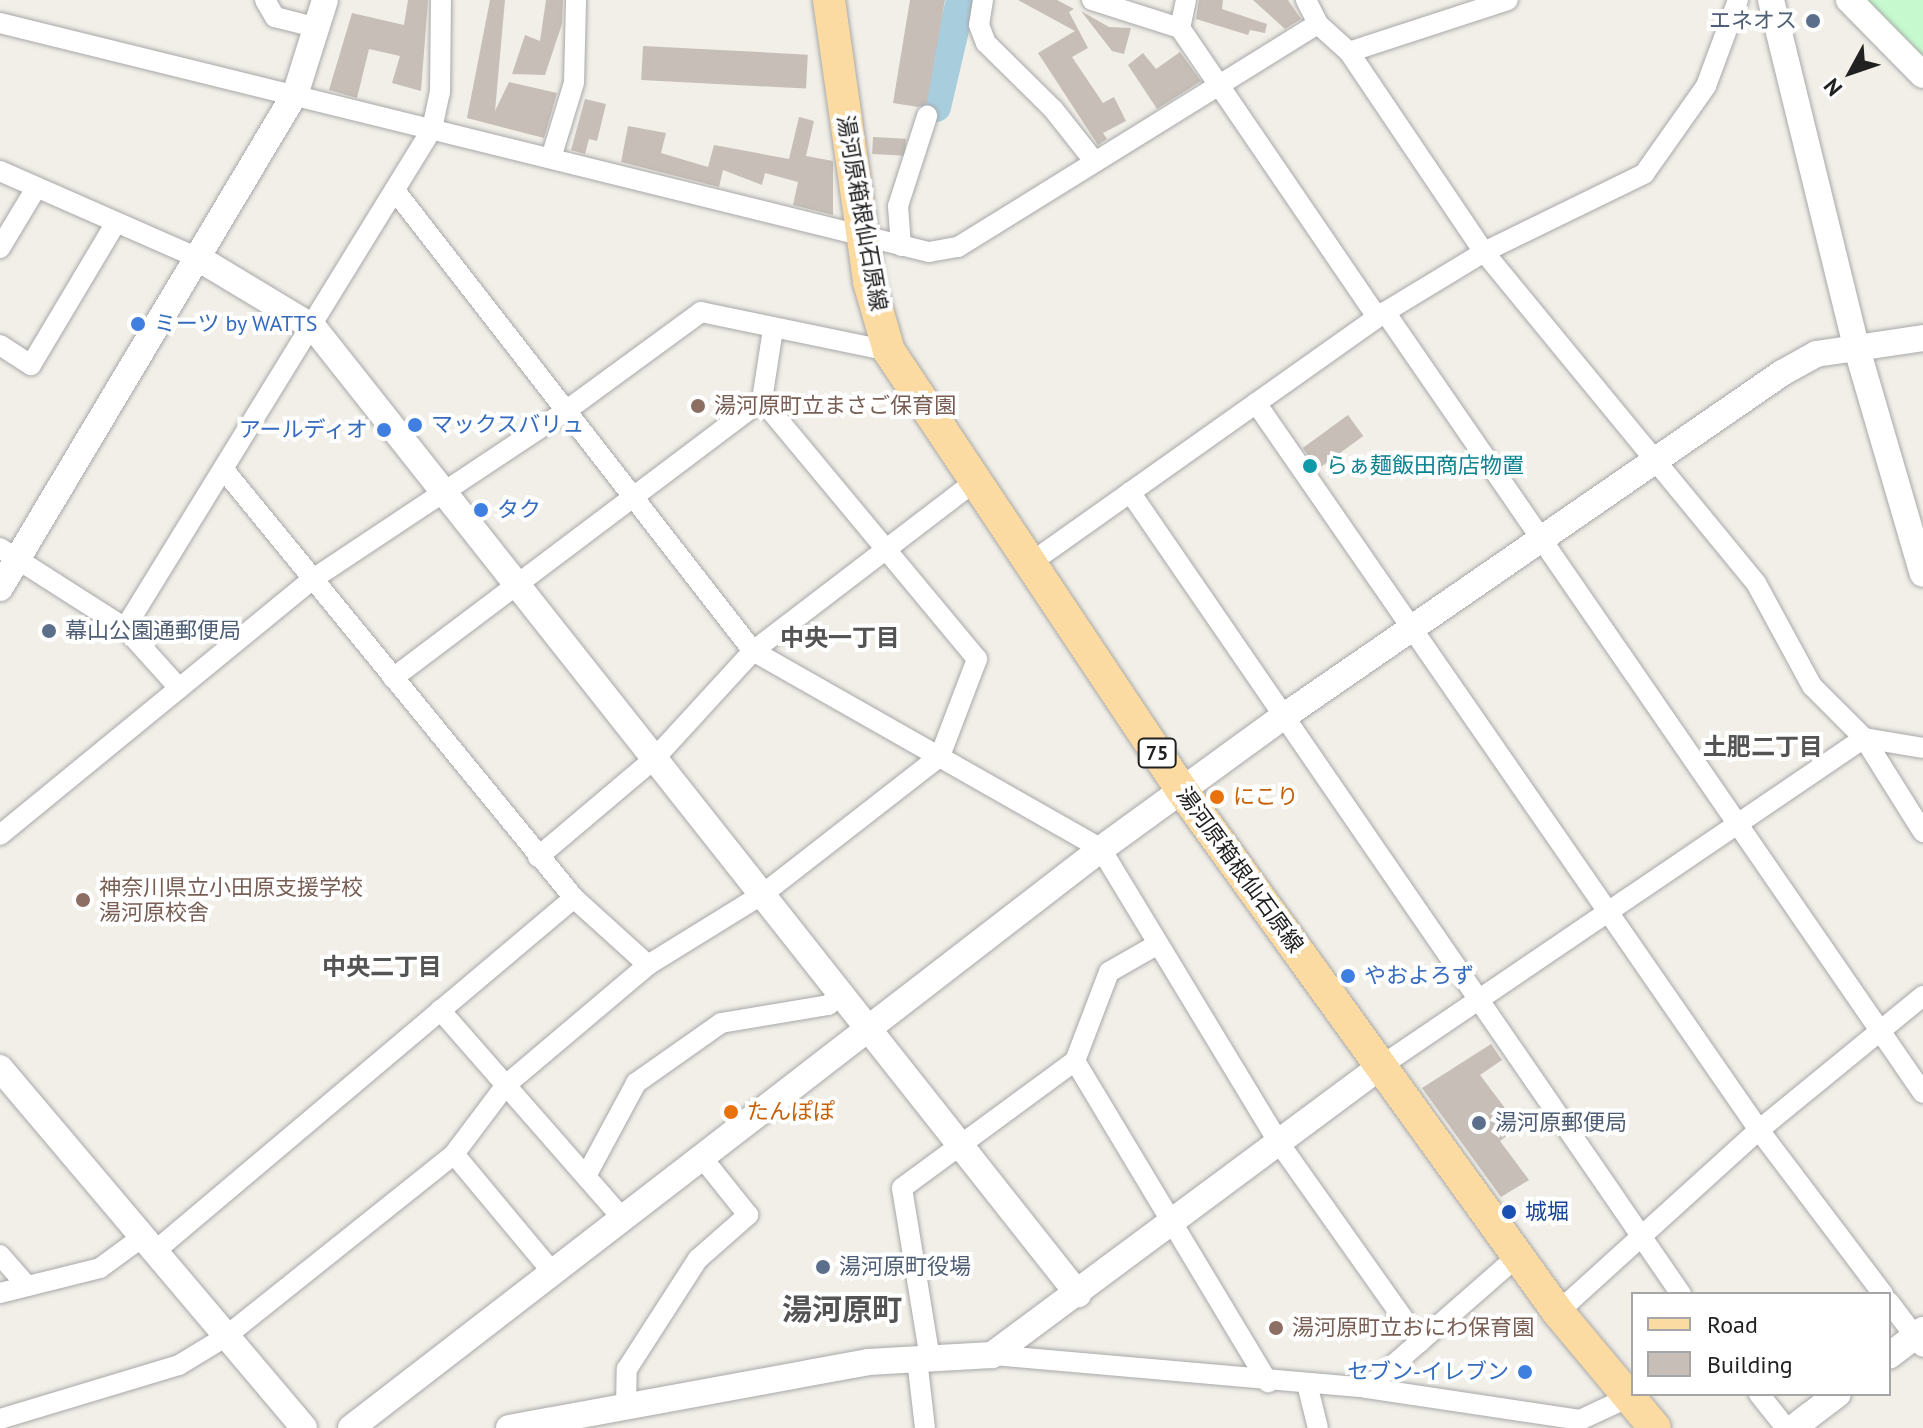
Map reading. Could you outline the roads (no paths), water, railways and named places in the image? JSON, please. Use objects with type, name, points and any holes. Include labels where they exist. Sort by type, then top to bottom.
[{"type":"main road","name":"湯河原箱根仙石原線","points":[[829,0],[863,234],[889,351],[1181,789],[1558,1312],[1655,1428]]},
{"type":"street","points":[[265,0],[275,17],[318,28]]},
{"type":"street","points":[[0,588],[9,553],[198,258],[296,92],[325,0]]},
{"type":"street","points":[[125,628],[314,328],[432,129],[440,92],[441,0]]},
{"type":"street","points":[[551,158],[574,83],[576,0]]},
{"type":"street","points":[[817,0],[829,0]]},
{"type":"street","points":[[983,0],[979,25],[986,43],[1094,161]]},
{"type":"street","points":[[1092,0],[1180,28],[1381,314],[1544,538],[1877,1033],[1923,1093]]},
{"type":"street","points":[[1180,28],[1186,0]]},
{"type":"street","points":[[1306,0],[1318,24],[1349,52],[1484,252],[1756,583],[1812,686],[1864,738],[1923,832]]},
{"type":"street","points":[[1349,52],[1508,0]]},
{"type":"street","points":[[1029,564],[1381,314],[1484,252],[1644,174],[1706,86],[1738,0]]},
{"type":"street","points":[[1771,0],[1857,349],[1915,531],[1923,574]]},
{"type":"street","points":[[1849,0],[1923,75]]},
{"type":"street","points":[[0,23],[296,92],[432,129],[929,252],[958,247],[1318,24]]},
{"type":"street","points":[[901,246],[898,206],[927,116]]},
{"type":"street","points":[[0,171],[198,258],[314,328],[1078,1294]]},
{"type":"street","points":[[0,248],[36,188]]},
{"type":"street","points":[[396,192],[563,413],[753,651],[1101,849],[1279,1143],[1420,1342]]},
{"type":"street","points":[[0,345],[31,365],[115,224]]},
{"type":"street","points":[[0,835],[313,579],[563,413],[701,312],[889,351]]},
{"type":"street","points":[[393,678],[762,400],[773,329]]},
{"type":"street","points":[[351,1428],[704,1160],[1101,849],[1283,717],[1782,373],[1816,354],[1923,338]]},
{"type":"street","points":[[0,1419],[179,1365],[225,1337],[454,1154],[506,1085],[648,965],[763,894],[940,756],[977,659],[762,400]]},
{"type":"street","points":[[1256,403],[1759,1130],[1881,1292]]},
{"type":"street","points":[[224,470],[538,857],[574,898],[648,965]]},
{"type":"street","points":[[538,857],[655,758],[753,651],[974,482]]},
{"type":"street","points":[[1130,492],[1639,1239],[1679,1292]]},
{"type":"street","points":[[9,553],[125,628],[179,688]]},
{"type":"street","points":[[992,1355],[1475,999],[1864,738],[1923,748]]},
{"type":"street","points":[[0,1293],[100,1268],[148,1245],[574,898]]},
{"type":"street","points":[[925,1428],[923,1359],[902,1188],[1075,1061],[1109,972],[1158,944]]},
{"type":"street","points":[[586,1176],[636,1083],[721,1023],[828,1005],[843,993]]},
{"type":"street","points":[[1558,1312],[1759,1130],[1923,996]]},
{"type":"street","points":[[440,1010],[623,1219]]},
{"type":"street","points":[[1075,1061],[1170,1225],[1268,1382]]},
{"type":"street","points":[[0,1068],[304,1428]]},
{"type":"street","points":[[454,1154],[554,1274]]},
{"type":"street","points":[[626,1408],[627,1369],[698,1259],[748,1215],[704,1160]]},
{"type":"street","points":[[0,1255],[27,1286]]},
{"type":"street","points":[[1367,1388],[1518,1256]]},
{"type":"street","points":[[1891,1304],[1920,1338],[1891,1355]]},
{"type":"street","points":[[509,1428],[868,1362],[992,1355],[1268,1382],[1367,1388],[1522,1419],[1580,1424],[1629,1397]]},
{"type":"street","points":[[1307,1384],[1318,1428]]},
{"type":"street","points":[[1761,1396],[1786,1428]]},
{"type":"street","points":[[1793,1428],[1835,1396]]},
{"type":"waterway","points":[[936,107],[961,0]]},
{"type":"place","name":"エネオス","points":[[1813,21]]},
{"type":"place","name":"ミーツ by WATTS","points":[[138,324]]},
{"type":"place","name":"湯河原町立まさご保育園","points":[[698,406]]},
{"type":"place","name":"マックスバリュ","points":[[415,425]]},
{"type":"place","name":"アールディオ","points":[[384,430]]},
{"type":"place","name":"らぁ麺飯田商店物置","points":[[1310,466]]},
{"type":"place","name":"タク","points":[[481,510]]},
{"type":"place","name":"幕山公園通郵便局","points":[[49,631]]},
{"type":"place","name":"にこり","points":[[1217,797]]},
{"type":"place","name":"神奈川県立小田原支援学校 湯河原校舎","points":[[83,900]]},
{"type":"place","name":"やおよろず","points":[[1348,976]]},
{"type":"place","name":"たんぽぽ","points":[[731,1112]]},
{"type":"place","name":"湯河原郵便局","points":[[1479,1123]]},
{"type":"place","name":"城堀","points":[[1509,1212]]},
{"type":"place","name":"湯河原町役場","points":[[823,1267]]},
{"type":"place","name":"湯河原町立おにわ保育園","points":[[1276,1328]]},
{"type":"place","name":"セブン-イレブン","points":[[1525,1372]]},
{"type":"district","name":"中央一丁目","points":[[840,638]]},
{"type":"district","name":"土肥二丁目","points":[[1763,747]]},
{"type":"district","name":"中央二丁目","points":[[382,967]]},
{"type":"district","name":"湯河原町","points":[[842,1309]]}]
